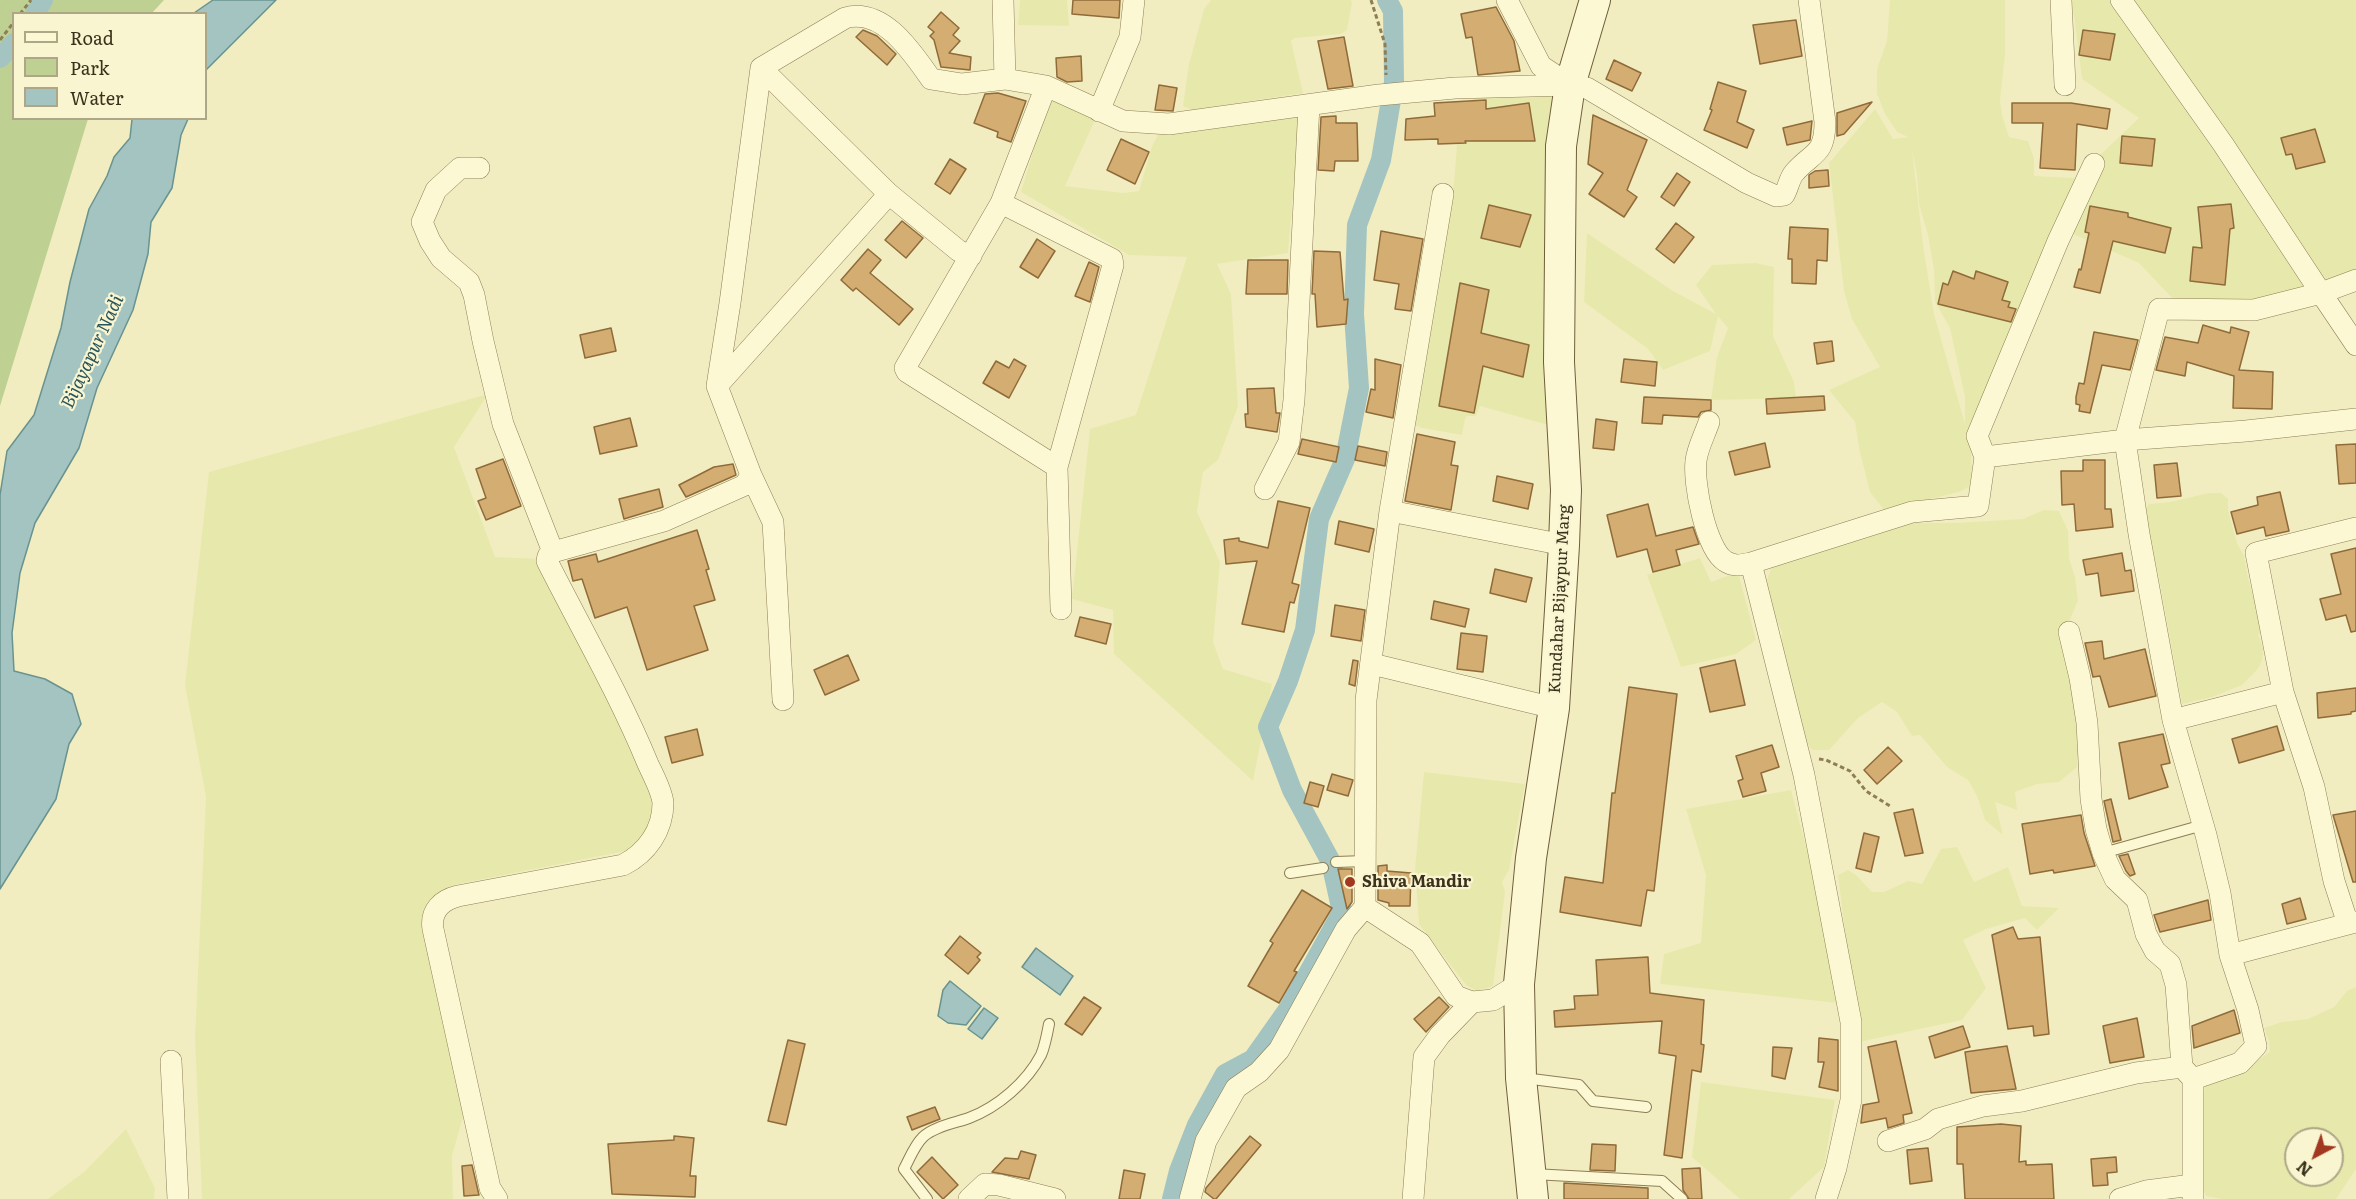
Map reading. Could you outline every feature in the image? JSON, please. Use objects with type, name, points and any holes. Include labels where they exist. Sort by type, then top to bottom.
[{"type":"main road","name":"Kundahar Bijaypur Marg","points":[[1531,1186],[1521,1078],[1519,984],[1531,858],[1554,708],[1564,545],[1566,490],[1559,362],[1561,146],[1570,85],[1595,0]]},
{"type":"street","points":[[1003,0],[1005,79]]},
{"type":"street","points":[[1099,111],[1130,37],[1134,0]]},
{"type":"street","points":[[1507,0],[1542,66],[1570,85]]},
{"type":"street","points":[[761,68],[845,18],[858,15],[883,24],[911,50],[931,79],[962,84],[1005,79],[1046,86],[1123,121],[1169,124],[1391,94],[1455,88],[1570,85],[1587,88],[1747,183],[1776,196],[1784,195],[1792,175],[1819,151],[1825,138],[1809,0]]},
{"type":"street","points":[[2061,0],[2066,85]]},
{"type":"street","points":[[2121,0],[2223,144],[2356,345]]},
{"type":"street","points":[[761,68],[889,194],[958,251],[970,256]]},
{"type":"street","points":[[761,68],[717,386],[773,522],[783,700]]},
{"type":"street","points":[[1046,86],[1001,203],[905,368],[907,372],[1057,466]]},
{"type":"street","points":[[1265,489],[1289,442],[1294,400],[1309,105]]},
{"type":"street","points":[[1709,422],[1695,461],[1700,511],[1713,549],[1724,561],[1736,566],[1912,512],[1978,506],[1985,457],[1977,436],[2058,241],[2094,164]]},
{"type":"street","points":[[479,168],[460,168],[436,190],[422,222],[441,258],[469,282],[474,295],[503,424],[553,552]]},
{"type":"street","points":[[717,386],[889,194]]},
{"type":"street","points":[[1190,1199],[1206,1141],[1236,1088],[1259,1072],[1280,1050],[1346,928],[1365,908],[1366,700],[1390,512],[1443,194]]},
{"type":"street","points":[[1001,203],[1112,259],[1113,266],[1057,466],[1061,609]]},
{"type":"street","points":[[1888,1141],[1924,1129],[1938,1119],[1983,1106],[2022,1101],[2136,1073],[2188,1073],[2240,1063],[2256,1046],[2248,1010],[2230,955],[2220,893],[2174,720],[2139,534],[2125,440],[2160,309],[2254,310],[2356,280]]},
{"type":"street","points":[[1985,457],[2125,440],[2246,431],[2356,419]]},
{"type":"street","points":[[497,1199],[490,1188],[433,929],[434,914],[444,900],[458,896],[623,865],[645,850],[660,825],[663,800],[636,734],[547,561],[548,556],[553,552],[664,521],[746,485],[752,475]]},
{"type":"street","points":[[1390,512],[1564,545]]},
{"type":"street","points":[[2230,955],[2352,923],[2334,881],[2314,787],[2283,692],[2256,553],[2356,528]]},
{"type":"street","points":[[1751,563],[1800,757],[1851,1022],[1851,1100],[1836,1168],[1826,1199]]},
{"type":"street","points":[[2069,632],[2080,678],[2087,723],[2091,799],[2103,853],[2115,879],[2137,900],[2146,934],[2155,951],[2170,964],[2176,985],[2188,1073],[2192,1192],[2146,1191],[2120,1199]]},
{"type":"street","points":[[1372,664],[1554,708]]},
{"type":"street","points":[[2174,720],[2283,692]]},
{"type":"street","points":[[1365,908],[1420,943],[1456,996],[1472,1002],[1493,1000],[1519,984]]},
{"type":"street","points":[[1413,1199],[1424,1057],[1440,1035],[1472,1002]]},
{"type":"street","points":[[171,1061],[178,1199]]},
{"type":"street","points":[[969,1199],[985,1184],[999,1185],[1055,1199]]},
{"type":"lane","points":[[2103,853],[2203,825]]},
{"type":"lane","points":[[1336,862],[1365,861]]},
{"type":"lane","points":[[1290,873],[1323,868]]},
{"type":"lane","points":[[927,1199],[904,1169],[916,1146],[924,1136],[994,1106],[1010,1093],[1032,1069],[1041,1054],[1048,1024]]},
{"type":"lane","points":[[1521,1078],[1579,1085],[1593,1101],[1646,1107]]},
{"type":"lane","points":[[1531,1186],[1662,1181],[1682,1199]]},
{"type":"path","points":[[22,12],[31,0]]},
{"type":"path","points":[[1371,0],[1385,44],[1391,94]]},
{"type":"path","points":[[0,40],[12,25]]},
{"type":"path","points":[[1800,757],[1826,759],[1850,771],[1866,791],[1890,806]]},
{"type":"green space","points":[[0,0],[164,0],[153,12],[12,12],[12,120],[88,120],[0,406]]},
{"type":"green space","points":[[1020,0],[1067,0],[1069,26],[1018,25]]},
{"type":"green space","points":[[1211,0],[1351,0],[1352,3],[1347,30],[1341,34],[1295,38],[1291,41],[1303,93],[1192,110],[1183,106],[1189,64],[1204,9]]},
{"type":"green space","points":[[1890,0],[2005,0],[2005,55],[2000,100],[2009,137],[2028,141],[2034,159],[2034,176],[2074,178],[2077,191],[1967,432],[1971,444],[1972,485],[1959,492],[1884,510],[1870,492],[1855,422],[1829,390],[1880,367],[1852,319],[1844,291],[1829,163],[1875,109],[1893,139],[1908,137],[1897,132],[1885,114],[1877,94],[1877,69],[1887,41]],"holes":[[[1912,149],[1919,204],[1928,235],[1934,270],[1935,302],[1950,328],[1965,397],[1965,424],[1934,314],[1923,245]]]},
{"type":"green space","points":[[2072,0],[2356,0],[2356,274],[2262,300],[2173,299],[2139,263],[2073,234],[2100,155],[2139,118],[2082,79]]},
{"type":"green space","points":[[1559,90],[1552,426],[1480,406],[1476,416],[1467,416],[1465,419],[1462,435],[1422,428],[1415,425],[1442,264],[1454,182],[1458,134],[1467,106],[1474,98]]},
{"type":"green space","points":[[1049,98],[1095,120],[1065,186],[1123,193],[1139,191],[1152,146],[1158,135],[1300,113],[1288,253],[1217,264],[1231,294],[1238,406],[1218,460],[1203,472],[1197,512],[1220,562],[1213,642],[1223,669],[1272,684],[1253,781],[1114,654],[1113,610],[1072,599],[1090,429],[1136,415],[1187,257],[1129,255],[1021,192]]},
{"type":"green space","points":[[1587,233],[1673,291],[1716,314],[1696,285],[1712,265],[1756,263],[1774,267],[1773,336],[1794,382],[1796,398],[1711,400],[1717,357],[1728,328],[1718,316],[1710,351],[1663,370],[1648,349],[1584,302]]},
{"type":"green space","points":[[488,394],[454,447],[495,557],[542,559],[631,737],[656,812],[636,849],[453,885],[423,910],[464,1113],[452,1156],[453,1199],[202,1199],[195,1038],[206,797],[185,685],[209,472]]},
{"type":"green space","points":[[2209,493],[2221,493],[2228,499],[2228,510],[2237,543],[2244,556],[2263,631],[2258,634],[2263,649],[2262,661],[2258,669],[2242,685],[2212,697],[2182,704],[2158,573],[2142,513],[2149,504],[2170,502]]},
{"type":"green space","points":[[2044,510],[2059,511],[2068,531],[2069,558],[2075,577],[2078,601],[2062,638],[2072,669],[2077,767],[2059,782],[2037,784],[2015,792],[2017,810],[1995,802],[2003,835],[1985,820],[1977,796],[1968,780],[1947,767],[1920,735],[1912,736],[1897,712],[1882,702],[1858,718],[1829,750],[1812,750],[1800,733],[1782,651],[1782,632],[1774,615],[1767,580],[1772,566],[1907,523],[2023,519]]},
{"type":"green space","points":[[1700,558],[1711,582],[1738,572],[1756,640],[1736,654],[1681,667],[1647,575]]},
{"type":"green space","points":[[1424,772],[1525,784],[1509,870],[1502,882],[1505,892],[1493,986],[1477,991],[1466,985],[1419,924],[1415,869]]},
{"type":"green space","points":[[1791,790],[1809,858],[1838,1003],[1660,984],[1664,954],[1701,943],[1706,875],[1686,809]]},
{"type":"green space","points":[[1957,847],[1974,882],[2008,867],[2022,906],[2059,908],[2037,930],[2025,918],[1986,929],[1963,940],[1986,988],[1962,1020],[1859,1042],[1838,875],[1848,870],[1872,892],[1884,892],[1908,881],[1922,884],[1941,849]]},
{"type":"green space","points":[[2356,987],[2356,1169],[2344,1187],[2336,1199],[2221,1199],[2206,1196],[2202,1185],[2202,1106],[2205,1085],[2250,1065],[2270,1052],[2264,1028],[2282,1022],[2308,1019],[2334,1007],[2347,991]]},
{"type":"green space","points":[[1701,1082],[1835,1100],[1824,1167],[1789,1199],[1740,1199],[1692,1157]]},
{"type":"green space","points":[[126,1129],[155,1188],[154,1199],[48,1199],[84,1172]]},
{"type":"water","points":[[213,0],[276,0],[207,69],[207,12],[195,12]]},
{"type":"water","name":"Bijayapur Nadi","points":[[132,120],[188,120],[181,135],[172,188],[151,222],[148,254],[133,310],[97,388],[79,448],[35,523],[20,573],[12,633],[14,671],[45,679],[72,694],[81,724],[69,744],[56,799],[0,889],[0,495],[7,451],[34,415],[61,328],[89,209],[107,176],[114,157],[130,138]]},
{"type":"water","points":[[1036,948],[1073,976],[1060,995],[1022,967]]},
{"type":"water","points":[[950,981],[981,1006],[966,1025],[948,1023],[938,1016],[943,990]]},
{"type":"water","points":[[984,1008],[998,1018],[982,1039],[968,1029]]},
{"type":"building","points":[[1073,0],[1120,0],[1119,18],[1072,14]]},
{"type":"building","points":[[1496,7],[1514,41],[1520,71],[1478,75],[1472,37],[1466,38],[1461,14]]},
{"type":"building","points":[[941,12],[959,28],[953,35],[960,41],[949,53],[971,57],[970,70],[941,67],[934,40],[930,36],[934,32],[928,27]]},
{"type":"building","points":[[1796,20],[1802,56],[1760,64],[1753,25]]},
{"type":"building","points":[[863,30],[877,36],[896,54],[887,65],[856,37]]},
{"type":"building","points":[[2083,30],[2115,34],[2110,60],[2079,55]]},
{"type":"building","points":[[1344,37],[1353,86],[1328,89],[1318,41]]},
{"type":"building","points":[[1081,56],[1082,81],[1067,82],[1057,77],[1056,58]]},
{"type":"building","points":[[1614,60],[1641,73],[1632,91],[1606,79]]},
{"type":"building","points":[[1718,82],[1746,91],[1737,122],[1754,130],[1747,148],[1704,130],[1712,110],[1710,109]]},
{"type":"building","points":[[1159,85],[1177,88],[1173,111],[1155,110]]},
{"type":"building","points":[[998,93],[1026,101],[1011,142],[997,137],[998,132],[974,123],[985,94]]},
{"type":"building","points":[[1486,100],[1486,109],[1529,103],[1535,141],[1465,141],[1466,143],[1438,144],[1438,139],[1405,140],[1406,119],[1435,116],[1434,103]]},
{"type":"building","points":[[1872,102],[1844,134],[1837,136],[1837,113]]},
{"type":"building","points":[[2012,103],[2071,103],[2110,109],[2107,129],[2077,124],[2075,170],[2040,168],[2043,123],[2012,123]]},
{"type":"building","points":[[1593,115],[1647,140],[1627,190],[1637,197],[1624,217],[1589,194],[1603,173],[1588,164]]},
{"type":"building","points":[[1336,116],[1336,123],[1357,123],[1358,161],[1335,161],[1334,171],[1318,170],[1321,117]]},
{"type":"building","points":[[1812,121],[1810,140],[1787,145],[1783,128]]},
{"type":"building","points":[[2315,129],[2325,162],[2296,169],[2292,154],[2286,155],[2281,138]]},
{"type":"building","points":[[2122,136],[2155,139],[2152,166],[2120,163]]},
{"type":"building","points":[[1121,139],[1149,152],[1135,184],[1107,170]]},
{"type":"building","points":[[950,159],[966,169],[950,194],[935,184]]},
{"type":"building","points":[[1828,170],[1829,186],[1809,188],[1809,175],[1815,171]]},
{"type":"building","points":[[1677,173],[1690,182],[1674,206],[1661,197]]},
{"type":"building","points":[[2231,204],[2234,228],[2230,229],[2225,285],[2190,281],[2193,247],[2202,248],[2198,207]]},
{"type":"building","points":[[1489,205],[1531,215],[1520,247],[1481,238]]},
{"type":"building","points":[[2090,206],[2128,213],[2128,217],[2171,228],[2165,253],[2113,241],[2100,293],[2074,287],[2079,269],[2081,270],[2089,233],[2085,232]]},
{"type":"building","points":[[902,221],[923,238],[906,258],[885,240]]},
{"type":"building","points":[[1676,223],[1694,237],[1674,263],[1656,249]]},
{"type":"building","points":[[1790,227],[1828,229],[1827,261],[1817,260],[1816,284],[1792,283],[1792,259],[1788,259]]},
{"type":"building","points":[[1381,231],[1423,239],[1411,311],[1395,309],[1399,284],[1374,280]]},
{"type":"building","points":[[1037,239],[1055,251],[1038,278],[1020,267]]},
{"type":"building","points":[[868,249],[881,260],[870,273],[913,309],[899,325],[856,288],[853,291],[841,280]]},
{"type":"building","points":[[1314,251],[1340,252],[1344,300],[1348,299],[1346,324],[1317,327],[1315,294],[1312,294]]},
{"type":"building","points":[[1248,260],[1288,260],[1287,294],[1246,294]]},
{"type":"building","points":[[1089,262],[1099,267],[1090,302],[1075,296]]},
{"type":"building","points":[[1953,271],[1974,279],[1976,271],[2008,282],[2002,300],[2010,302],[2008,307],[2016,309],[2011,322],[1938,304],[1943,283],[1948,285]]},
{"type":"building","points":[[1460,283],[1489,290],[1481,333],[1529,345],[1523,377],[1483,366],[1474,413],[1439,406]]},
{"type":"building","points":[[2203,325],[2230,333],[2231,327],[2249,332],[2239,370],[2273,372],[2272,409],[2233,408],[2234,376],[2187,362],[2185,376],[2156,370],[2165,337],[2198,343]]},
{"type":"building","points":[[611,328],[616,351],[585,358],[580,335]]},
{"type":"building","points":[[2094,332],[2138,340],[2130,370],[2102,365],[2090,413],[2079,411],[2080,405],[2076,404],[2076,397],[2079,383],[2084,384]]},
{"type":"building","points":[[1832,341],[1834,361],[1817,364],[1814,343]]},
{"type":"building","points":[[1014,359],[1026,366],[1009,398],[983,383],[996,361],[1009,368]]},
{"type":"building","points":[[1375,359],[1401,365],[1393,418],[1366,412],[1371,389],[1375,390]]},
{"type":"building","points":[[1624,359],[1657,362],[1655,386],[1621,382]]},
{"type":"building","points":[[1274,388],[1276,413],[1280,413],[1277,432],[1246,427],[1247,389]]},
{"type":"building","points":[[1824,396],[1825,410],[1767,414],[1766,399]]},
{"type":"building","points":[[1644,397],[1711,400],[1711,410],[1701,412],[1698,417],[1663,415],[1662,424],[1642,423]]},
{"type":"building","points":[[630,418],[637,446],[600,454],[594,427]]},
{"type":"building","points":[[1596,419],[1617,422],[1614,450],[1593,448]]},
{"type":"building","points":[[1417,434],[1455,442],[1451,465],[1458,466],[1451,510],[1405,501]]},
{"type":"building","points":[[1302,439],[1339,447],[1336,462],[1298,454]]},
{"type":"building","points":[[1765,443],[1770,467],[1735,475],[1729,452]]},
{"type":"building","points":[[2356,444],[2356,483],[2339,484],[2336,445]]},
{"type":"building","points":[[1358,446],[1387,452],[1385,466],[1355,460]]},
{"type":"building","points":[[503,459],[521,506],[486,520],[478,501],[486,498],[476,469]]},
{"type":"building","points":[[2083,460],[2105,460],[2105,509],[2111,509],[2113,527],[2076,531],[2074,504],[2062,505],[2061,471],[2083,471]]},
{"type":"building","points":[[2177,463],[2181,496],[2157,498],[2154,465]]},
{"type":"building","points":[[733,464],[736,475],[686,497],[679,485],[714,467]]},
{"type":"building","points":[[1497,476],[1533,484],[1528,509],[1493,501]]},
{"type":"building","points":[[659,489],[663,507],[624,519],[619,499]]},
{"type":"building","points":[[2280,492],[2289,531],[2266,536],[2264,527],[2237,534],[2231,512],[2258,505],[2257,497]]},
{"type":"building","points":[[1278,501],[1310,508],[1292,583],[1299,585],[1294,603],[1290,602],[1284,632],[1242,624],[1257,561],[1226,564],[1224,540],[1239,538],[1239,541],[1268,548]]},
{"type":"building","points":[[1648,504],[1656,536],[1693,527],[1699,544],[1676,550],[1680,565],[1653,572],[1647,549],[1617,557],[1607,515]]},
{"type":"building","points":[[1339,521],[1374,529],[1369,552],[1335,544]]},
{"type":"building","points":[[697,530],[709,569],[706,570],[715,600],[694,606],[708,650],[647,670],[627,607],[595,618],[582,579],[573,581],[568,561],[596,554],[598,562]]},
{"type":"building","points":[[2356,548],[2356,631],[2351,632],[2346,615],[2326,620],[2320,599],[2341,594],[2331,554]]},
{"type":"building","points":[[2122,553],[2125,571],[2131,570],[2134,591],[2101,596],[2098,573],[2086,575],[2083,560]]},
{"type":"building","points":[[1495,569],[1532,578],[1526,602],[1490,593]]},
{"type":"building","points":[[1434,601],[1469,609],[1465,627],[1431,619]]},
{"type":"building","points":[[1335,605],[1365,610],[1361,641],[1331,636]]},
{"type":"building","points":[[1080,617],[1111,624],[1106,644],[1075,636]]},
{"type":"building","points":[[1461,633],[1487,636],[1483,672],[1457,669]]},
{"type":"building","points":[[2102,641],[2104,659],[2145,649],[2156,696],[2109,707],[2100,676],[2093,677],[2085,643]]},
{"type":"building","points":[[848,655],[859,680],[825,695],[814,670]]},
{"type":"building","points":[[1353,660],[1358,661],[1355,686],[1349,684]]},
{"type":"building","points":[[1735,660],[1745,705],[1710,712],[1700,668]]},
{"type":"building","points":[[1629,687],[1677,694],[1654,891],[1647,890],[1641,926],[1560,912],[1565,877],[1603,883],[1612,793],[1615,793]]},
{"type":"building","points":[[2356,688],[2356,711],[2351,714],[2318,718],[2317,693]]},
{"type":"building","points":[[2277,726],[2284,750],[2239,763],[2232,739]]},
{"type":"building","points":[[697,729],[703,755],[672,763],[665,737]]},
{"type":"building","points":[[2163,734],[2170,763],[2161,765],[2168,787],[2129,799],[2119,743]]},
{"type":"building","points":[[1772,745],[1779,767],[1761,773],[1766,791],[1743,797],[1738,781],[1743,779],[1736,756]]},
{"type":"building","points":[[1888,747],[1902,761],[1877,784],[1864,770]]},
{"type":"building","points":[[1332,774],[1353,780],[1348,796],[1327,790]]},
{"type":"building","points":[[1310,782],[1324,786],[1318,807],[1304,803]]},
{"type":"building","points":[[2111,799],[2121,840],[2113,842],[2104,801]]},
{"type":"building","points":[[1913,809],[1923,853],[1905,856],[1894,813]]},
{"type":"building","points":[[2356,811],[2356,882],[2353,882],[2333,815]]},
{"type":"building","points":[[2081,815],[2084,833],[2095,866],[2054,873],[2053,870],[2030,874],[2022,824]]},
{"type":"building","points":[[1864,833],[1879,837],[1871,872],[1856,868]]},
{"type":"building","points":[[2128,854],[2135,874],[2130,876],[2119,856]]},
{"type":"building","points":[[1387,865],[1387,871],[1411,873],[1410,906],[1389,906],[1389,903],[1378,900],[1378,866]]},
{"type":"building","points":[[1338,869],[1352,869],[1352,902],[1347,909]]},
{"type":"building","points":[[1302,890],[1332,908],[1294,971],[1297,972],[1279,1003],[1248,986],[1273,943],[1270,941]]},
{"type":"building","points":[[2300,898],[2306,919],[2287,924],[2282,904]]},
{"type":"building","points":[[2208,900],[2211,920],[2160,932],[2154,915]]},
{"type":"building","points":[[2013,927],[2018,939],[2040,937],[2049,1034],[2034,1036],[2033,1026],[2008,1029],[1992,935]]},
{"type":"building","points":[[960,936],[981,953],[977,957],[980,960],[968,974],[945,955]]},
{"type":"building","points":[[1648,957],[1650,993],[1704,1000],[1701,1044],[1704,1045],[1701,1072],[1692,1070],[1682,1158],[1664,1155],[1676,1056],[1659,1053],[1662,1021],[1555,1027],[1554,1011],[1575,1009],[1574,996],[1598,995],[1596,960]]},
{"type":"building","points":[[1084,997],[1101,1008],[1082,1035],[1065,1024]]},
{"type":"building","points":[[1439,997],[1449,1007],[1426,1032],[1414,1019]]},
{"type":"building","points":[[2234,1010],[2240,1033],[2194,1048],[2192,1026]]},
{"type":"building","points":[[2137,1018],[2144,1057],[2110,1063],[2103,1026]]},
{"type":"building","points":[[1963,1026],[1970,1047],[1935,1058],[1929,1037]]},
{"type":"building","points":[[1819,1038],[1838,1040],[1838,1091],[1819,1087],[1824,1062],[1818,1062]]},
{"type":"building","points":[[788,1040],[805,1044],[786,1125],[768,1121]]},
{"type":"building","points":[[1896,1041],[1912,1113],[1903,1115],[1904,1123],[1888,1128],[1886,1118],[1861,1123],[1863,1105],[1879,1102],[1868,1047]]},
{"type":"building","points":[[2007,1046],[2016,1089],[1971,1093],[1965,1052]]},
{"type":"building","points":[[1773,1047],[1792,1048],[1785,1079],[1772,1076]]},
{"type":"building","points":[[935,1107],[940,1119],[912,1130],[907,1117]]},
{"type":"building","points":[[2001,1124],[2021,1126],[2019,1162],[2026,1161],[2026,1165],[2052,1164],[2054,1199],[1965,1199],[1963,1164],[1957,1164],[1957,1127]]},
{"type":"building","points":[[674,1136],[694,1138],[690,1176],[696,1176],[695,1197],[612,1194],[608,1144],[674,1140]]},
{"type":"building","points":[[1250,1136],[1261,1145],[1214,1199],[1205,1192],[1206,1188]]},
{"type":"building","points":[[1592,1144],[1616,1145],[1615,1171],[1590,1170]]},
{"type":"building","points":[[1928,1148],[1932,1181],[1910,1184],[1907,1150]]},
{"type":"building","points":[[1021,1151],[1036,1155],[1029,1179],[992,1172],[1005,1158],[1018,1159]]},
{"type":"building","points":[[932,1157],[958,1185],[943,1199],[917,1172]]},
{"type":"building","points":[[2116,1157],[2117,1172],[2107,1173],[2108,1185],[2093,1186],[2091,1159]]},
{"type":"building","points":[[472,1165],[479,1195],[464,1196],[462,1166]]},
{"type":"building","points":[[1700,1168],[1702,1199],[1689,1199],[1683,1190],[1682,1169]]},
{"type":"building","points":[[1124,1170],[1145,1174],[1140,1199],[1119,1199]]},
{"type":"building","points":[[1564,1183],[1648,1188],[1648,1199],[1564,1199]]},
{"type":"waterway","points":[[36,12],[43,0]]},
{"type":"waterway","points":[[1172,1199],[1179,1171],[1197,1125],[1225,1074],[1253,1059],[1289,1008],[1342,912],[1331,862],[1292,790],[1268,727],[1288,681],[1305,630],[1319,519],[1345,459],[1359,388],[1354,314],[1357,225],[1381,160],[1394,82],[1393,11],[1387,0]]},
{"type":"waterway","points":[[0,58],[12,45]]},
{"type":"place","name":"Shiva Mandir","points":[[1350,882]]}]
